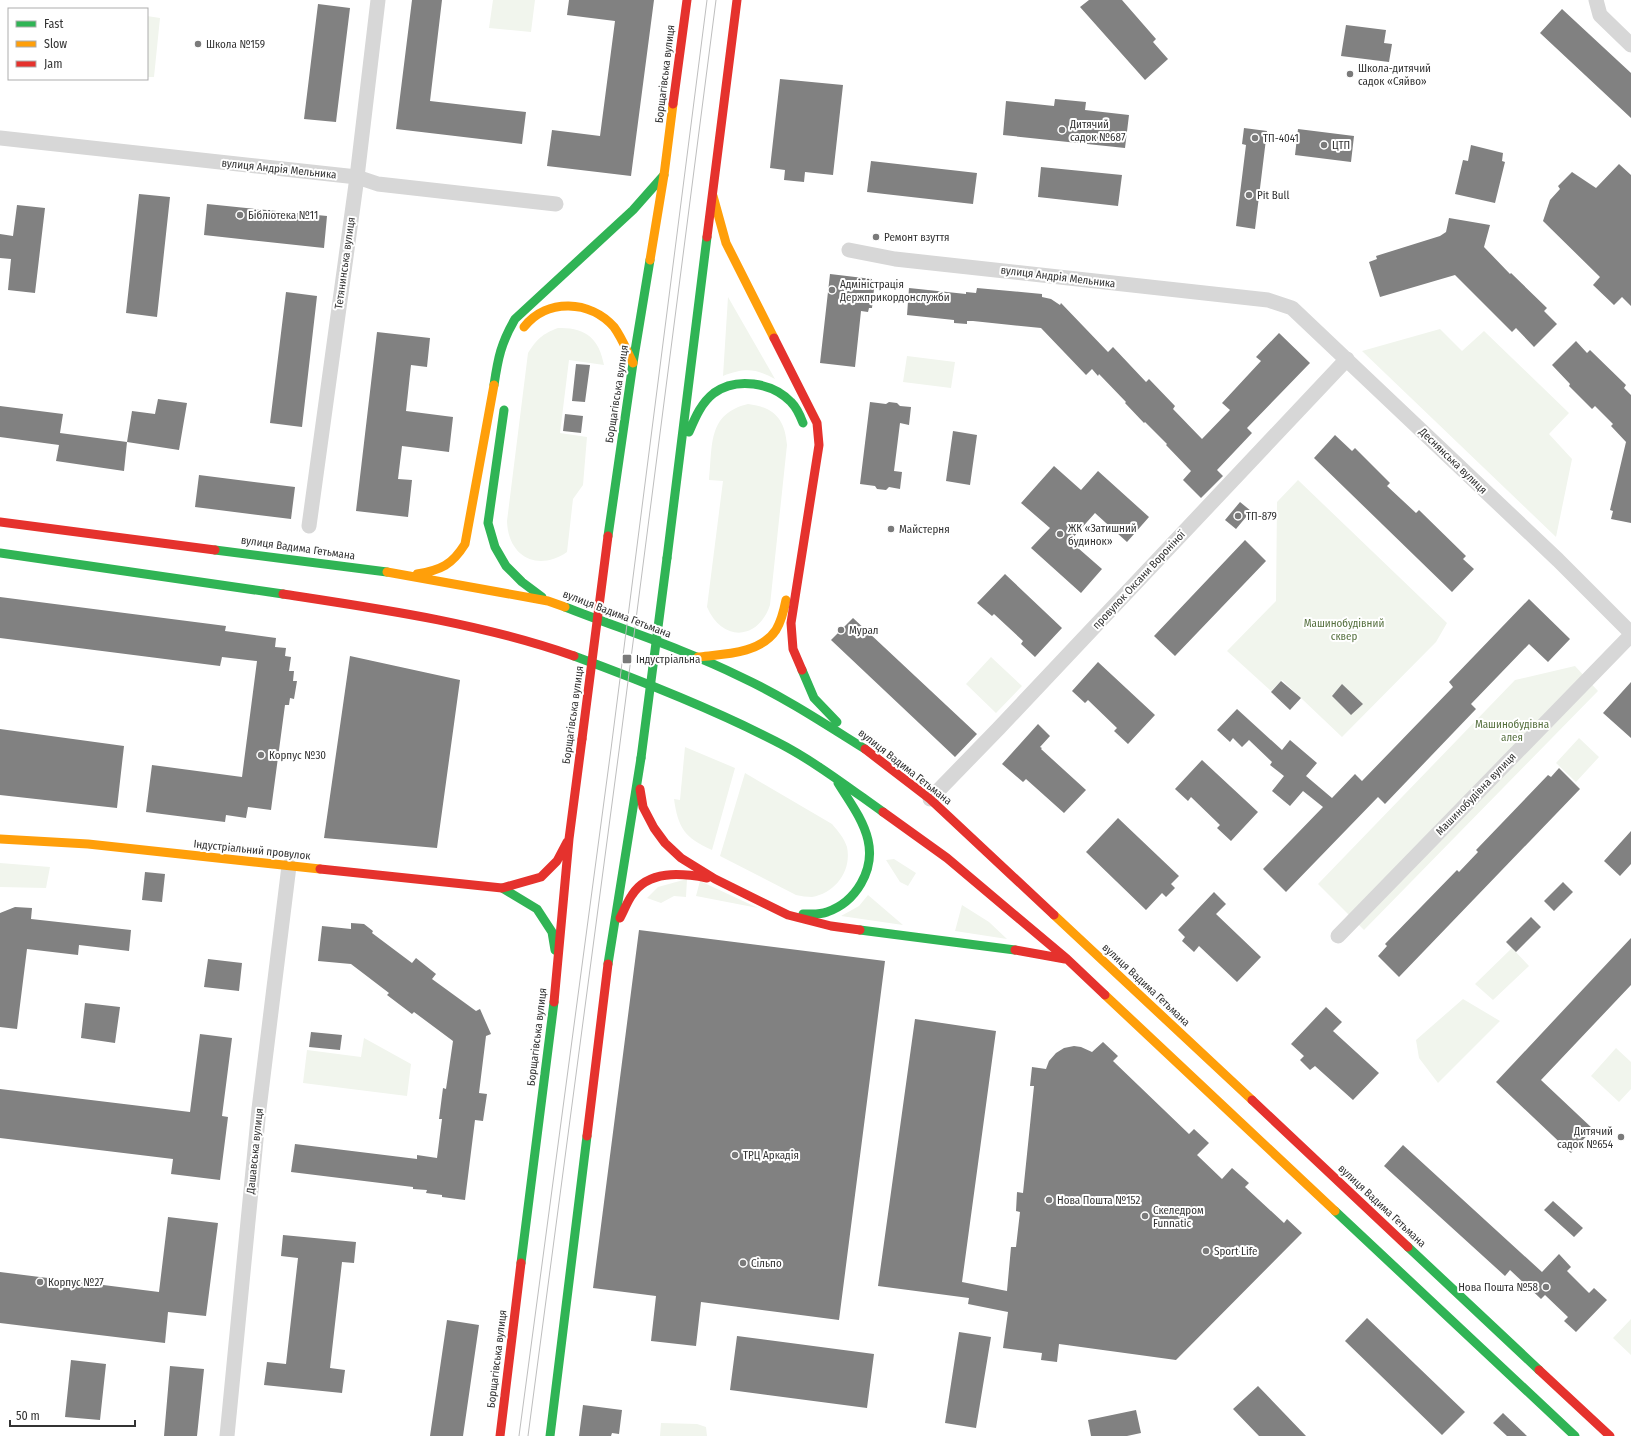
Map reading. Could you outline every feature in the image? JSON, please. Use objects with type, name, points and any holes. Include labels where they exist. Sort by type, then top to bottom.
[{"type":"main road","name":"Борщагівська вулиця","points":[[500,1436],[558,968],[569,839],[608,536],[633,363],[664,175],[687,0]]},
{"type":"main road","points":[[550,1436],[612,933],[638,782],[737,0]]},
{"type":"main road","points":[[409,575],[436,572],[449,564],[460,554],[465,544],[499,355],[505,336],[515,319],[633,210],[664,175]]},
{"type":"main road","points":[[713,196],[726,243],[817,424],[819,445],[791,623],[793,649],[814,698],[867,750]]},
{"type":"main road","points":[[520,333],[527,322],[543,311],[561,305],[580,306],[601,316],[614,328],[633,363]]},
{"type":"main road","points":[[679,462],[694,419],[704,403],[719,390],[738,384],[757,384],[775,390],[791,402],[801,418],[805,430]]},
{"type":"main road","points":[[504,404],[488,523],[490,536],[508,570],[520,582],[548,601]]},
{"type":"main road","name":"вулиця Вадима Гетьмана","points":[[0,522],[409,575],[548,601],[696,657],[742,677],[804,711],[867,750],[930,799],[1610,1436]]},
{"type":"main road","points":[[0,553],[399,612],[539,644],[707,709],[776,741],[834,777],[947,858],[1067,959],[1575,1436]]},
{"type":"main road","points":[[696,657],[750,650],[770,637],[784,613],[788,582]]},
{"type":"main road","points":[[788,915],[829,912],[848,900],[860,886],[870,862],[868,840],[862,825],[834,777]]},
{"type":"main road","points":[[638,782],[643,807],[654,828],[665,843],[681,858],[715,879],[788,915],[831,926],[1017,950],[1067,959]]},
{"type":"main road","name":"Індустріальний провулок","points":[[0,839],[88,844],[502,888],[541,877],[558,861],[569,839]]},
{"type":"main road","points":[[612,933],[633,894],[644,884],[657,876],[685,874],[715,879]]},
{"type":"main road","name":"Індустріальний провулок","points":[[502,888],[537,909],[552,932],[558,968]]},
{"type":"street","name":"Тетянинська вулиця","points":[[309,526],[357,177],[378,0]]},
{"type":"street","points":[[1596,0],[1600,15],[1631,45]]},
{"type":"street","name":"вулиця Андрія Мельника","points":[[0,138],[357,177],[378,184],[556,204]]},
{"type":"street","name":"вулиця Андрія Мельника","points":[[849,250],[895,259],[1268,300]]},
{"type":"street","name":"Деснянська вулиця","points":[[1268,300],[1292,308],[1558,560],[1631,634]]},
{"type":"street","name":"провулок Оксани Вороніної","points":[[930,799],[1004,723],[1347,359]]},
{"type":"street","name":"Машинобудівна вулиця","points":[[1338,936],[1631,634]]},
{"type":"street","name":"Дашавська вулиця","points":[[227,1436],[259,1109],[289,866]]},
{"type":"green space","points":[[493,0],[535,0],[531,32],[489,28]]},
{"type":"green space","points":[[148,16],[160,18],[154,77],[148,77]]},
{"type":"green space","points":[[728,297],[775,379],[768,375],[749,370],[723,376]]},
{"type":"green space","points":[[558,328],[576,330],[589,336],[598,348],[604,365],[569,360],[560,433],[587,437],[583,485],[573,499],[567,552],[546,561],[526,558],[519,552],[513,544],[507,521],[528,353],[540,338],[548,332]]},
{"type":"green space","points":[[1440,329],[1462,351],[1484,331],[1569,413],[1549,434],[1572,459],[1556,537],[1362,351]]},
{"type":"green space","points":[[907,356],[955,362],[951,388],[903,382]]},
{"type":"green space","points":[[748,404],[771,411],[781,421],[786,436],[787,445],[770,605],[764,617],[757,625],[749,631],[740,633],[721,627],[707,607],[723,481],[709,480],[712,443],[719,423],[725,415]]},
{"type":"green space","name":"Машинобудівний сквер","points":[[1298,480],[1447,623],[1436,642],[1342,737],[1282,680],[1271,691],[1227,651],[1276,601],[1277,502]]},
{"type":"green space","points":[[991,657],[1022,686],[996,713],[966,684]]},
{"type":"green space","name":"Машинобудівна алея","points":[[1575,666],[1598,691],[1364,930],[1318,884],[1515,680]]},
{"type":"green space","points":[[1579,738],[1599,757],[1576,782],[1556,763]]},
{"type":"green space","points":[[685,747],[735,768],[712,850],[703,846],[689,836],[684,831],[678,818],[674,799],[680,800]]},
{"type":"green space","points":[[745,773],[832,824],[841,835],[847,847],[847,864],[840,880],[828,891],[812,897],[796,895],[720,856]]},
{"type":"green space","points":[[894,859],[916,873],[908,886],[900,882],[886,860]]},
{"type":"green space","points":[[0,863],[50,867],[46,888],[0,887]]},
{"type":"green space","points":[[687,879],[686,897],[674,896],[661,903],[647,898],[658,887]]},
{"type":"green space","points":[[700,881],[758,908],[696,896]]},
{"type":"green space","points":[[868,895],[903,925],[841,916],[859,906]]},
{"type":"green space","points":[[962,905],[989,922],[1007,939],[955,931]]},
{"type":"green space","points":[[1512,948],[1529,966],[1493,1000],[1475,984]]},
{"type":"green space","points":[[1463,999],[1500,1021],[1438,1083],[1419,1058],[1416,1040]]},
{"type":"green space","points":[[364,1038],[411,1064],[407,1096],[303,1083],[307,1050],[361,1057]]},
{"type":"green space","points":[[1616,1048],[1631,1062],[1631,1089],[1619,1102],[1591,1076]]},
{"type":"green space","points":[[1631,1319],[1631,1355],[1613,1338]]},
{"type":"green space","points":[[661,1423],[697,1424],[706,1427],[707,1436],[660,1436]]},
{"type":"building","points":[[412,0],[442,0],[430,101],[526,112],[522,144],[396,129]]},
{"type":"building","points":[[569,0],[654,0],[631,176],[547,166],[552,130],[600,136],[615,21],[567,15]]},
{"type":"building","points":[[1089,0],[1122,0],[1156,39],[1153,42],[1168,59],[1145,80],[1080,7]]},
{"type":"building","points":[[318,4],[350,8],[336,122],[304,119]]},
{"type":"building","points":[[1562,9],[1631,73],[1631,118],[1540,33]]},
{"type":"building","points":[[1346,25],[1386,30],[1384,43],[1392,44],[1389,62],[1341,56]]},
{"type":"building","points":[[780,79],[843,85],[833,175],[805,172],[804,182],[784,180],[785,170],[770,168]]},
{"type":"building","points":[[1055,99],[1086,102],[1085,110],[1129,115],[1125,148],[1003,135],[1006,101],[1054,106]]},
{"type":"building","name":"Pit Bull","points":[[1244,128],[1267,131],[1255,229],[1236,226],[1246,145],[1242,144]]},
{"type":"building","name":"ЦТП","points":[[1298,129],[1354,136],[1351,162],[1295,155]]},
{"type":"building","points":[[1471,145],[1503,153],[1502,161],[1505,162],[1495,203],[1455,194],[1463,160],[1468,161]]},
{"type":"building","points":[[871,161],[977,173],[973,204],[867,192]]},
{"type":"building","points":[[1619,164],[1631,175],[1631,306],[1622,297],[1614,305],[1593,285],[1600,277],[1543,221],[1550,200],[1560,189],[1558,186],[1572,172],[1596,188]]},
{"type":"building","points":[[1041,167],[1122,175],[1118,206],[1038,197]]},
{"type":"building","points":[[139,194],[170,197],[157,317],[126,313]]},
{"type":"building","points":[[207,204],[327,216],[324,248],[204,235]]},
{"type":"building","points":[[17,205],[45,208],[35,293],[8,290],[11,259],[0,258],[0,234],[13,236]]},
{"type":"building","points":[[1449,218],[1490,225],[1484,247],[1510,274],[1511,273],[1547,308],[1544,311],[1557,324],[1534,347],[1516,328],[1512,332],[1455,275],[1380,297],[1369,262],[1377,259],[1376,256],[1440,236],[1446,232]]},
{"type":"building","points":[[830,274],[872,279],[871,289],[874,289],[872,308],[869,308],[868,312],[861,311],[855,367],[820,363]]},
{"type":"building","points":[[909,288],[966,294],[966,292],[976,293],[977,288],[1042,294],[1042,297],[1051,299],[1060,305],[1061,303],[1108,352],[1113,347],[1146,382],[1149,379],[1175,406],[1173,409],[1202,439],[1230,410],[1222,403],[1261,361],[1256,357],[1279,333],[1310,363],[1247,428],[1252,433],[1217,470],[1223,476],[1201,498],[1183,480],[1191,471],[1166,445],[1167,444],[1145,422],[1144,423],[1099,374],[1098,376],[1092,369],[1086,375],[1041,328],[973,321],[967,321],[967,324],[954,323],[954,320],[907,315]]},
{"type":"building","points":[[286,292],[317,296],[302,427],[270,423]]},
{"type":"building","points":[[377,332],[430,338],[427,367],[411,365],[406,411],[453,417],[449,452],[402,446],[398,479],[412,480],[408,517],[356,511]]},
{"type":"building","points":[[1576,341],[1587,353],[1590,350],[1626,385],[1624,388],[1631,395],[1631,523],[1611,519],[1613,511],[1610,510],[1626,442],[1627,443],[1611,426],[1613,424],[1595,406],[1592,409],[1569,386],[1570,384],[1552,365]]},
{"type":"building","points":[[576,364],[590,365],[585,402],[572,401]]},
{"type":"building","points":[[158,399],[187,403],[179,450],[127,442],[132,411],[155,414]]},
{"type":"building","points":[[870,402],[886,404],[889,402],[897,403],[900,406],[911,407],[909,425],[900,423],[894,471],[902,472],[900,489],[889,487],[886,490],[877,489],[875,486],[860,484]]},
{"type":"building","points":[[0,406],[63,414],[60,433],[127,442],[124,471],[56,461],[59,445],[0,437]]},
{"type":"building","points":[[565,414],[583,416],[581,433],[563,431]]},
{"type":"building","points":[[953,431],[977,435],[970,485],[946,481]]},
{"type":"building","points":[[1335,435],[1352,451],[1355,448],[1390,483],[1387,486],[1416,513],[1419,510],[1466,556],[1463,559],[1474,569],[1452,592],[1314,458]]},
{"type":"building","name":"ЖК «Затишний будинок»","points":[[1054,466],[1081,490],[1098,471],[1149,517],[1127,542],[1095,513],[1070,541],[1102,569],[1081,593],[1031,548],[1050,528],[1021,503]]},
{"type":"building","points":[[199,475],[295,487],[291,519],[195,507]]},
{"type":"building","name":"ТП-879","points":[[1240,502],[1251,511],[1236,529],[1225,520]]},
{"type":"building","points":[[1245,540],[1266,561],[1175,656],[1154,636]]},
{"type":"building","points":[[1005,574],[1062,628],[1035,657],[1021,644],[1023,641],[994,614],[992,616],[977,603]]},
{"type":"building","points":[[0,597],[226,626],[225,631],[276,638],[275,647],[286,648],[285,656],[291,657],[289,671],[294,671],[293,681],[297,681],[294,699],[290,698],[289,705],[285,705],[271,810],[248,807],[246,818],[226,815],[225,822],[146,812],[152,765],[242,777],[257,661],[222,657],[220,666],[0,638]]},
{"type":"building","points":[[1529,599],[1570,639],[1548,662],[1529,644],[1471,704],[1476,709],[1385,804],[1378,797],[1286,892],[1263,869],[1323,807],[1303,791],[1290,806],[1272,791],[1284,776],[1270,765],[1272,762],[1249,740],[1242,747],[1233,738],[1230,742],[1217,730],[1237,709],[1282,750],[1290,740],[1317,763],[1306,776],[1332,798],[1355,774],[1362,781],[1453,687],[1449,682]]},
{"type":"building","points":[[853,618],[977,734],[955,757],[831,640]]},
{"type":"building","points":[[350,656],[460,680],[437,848],[324,838]]},
{"type":"building","points":[[1098,662],[1155,715],[1128,744],[1114,731],[1117,728],[1088,700],[1085,703],[1072,691]]},
{"type":"building","points":[[1281,681],[1301,698],[1290,710],[1271,692]]},
{"type":"building","points":[[1631,682],[1631,738],[1603,713]]},
{"type":"building","points":[[1342,684],[1363,704],[1351,715],[1332,696]]},
{"type":"building","points":[[1038,724],[1050,736],[1040,747],[1042,748],[1041,749],[1086,790],[1064,813],[1026,779],[1023,782],[1002,764]]},
{"type":"building","points":[[0,729],[124,746],[117,808],[0,795]]},
{"type":"building","points":[[1202,760],[1258,812],[1231,841],[1217,828],[1220,825],[1191,797],[1188,801],[1175,789]]},
{"type":"building","points":[[1559,768],[1580,789],[1399,977],[1378,956],[1387,946],[1385,944],[1457,870],[1459,872],[1478,852],[1476,850],[1548,775],[1551,777]]},
{"type":"building","points":[[1118,818],[1179,876],[1171,884],[1175,888],[1166,897],[1162,893],[1146,910],[1086,852]]},
{"type":"building","points":[[1631,831],[1631,864],[1620,876],[1604,861]]},
{"type":"building","points":[[145,872],[165,874],[162,902],[142,900]]},
{"type":"building","points":[[1563,882],[1573,892],[1554,911],[1544,901]]},
{"type":"building","points":[[1214,892],[1226,904],[1216,914],[1261,957],[1237,982],[1199,946],[1194,952],[1182,941],[1185,937],[1178,930]]},
{"type":"building","points":[[15,907],[32,908],[31,919],[131,930],[129,951],[79,945],[78,955],[27,949],[17,1029],[0,1027],[0,913]]},
{"type":"building","points":[[1531,917],[1541,927],[1516,952],[1506,942]]},
{"type":"building","points":[[351,923],[364,924],[373,931],[372,933],[412,963],[416,958],[436,974],[432,979],[476,1011],[480,1009],[491,1034],[486,1036],[479,1093],[487,1094],[483,1121],[475,1120],[465,1200],[426,1193],[427,1190],[413,1189],[413,1187],[291,1172],[295,1144],[417,1159],[417,1155],[437,1158],[442,1119],[439,1119],[443,1088],[446,1089],[453,1041],[414,1012],[412,1014],[387,995],[389,993],[351,964],[318,961],[322,926],[351,929]]},
{"type":"building","name":"ТРЦ Аркадія","points":[[639,930],[885,961],[839,1320],[701,1302],[696,1346],[651,1341],[656,1296],[593,1288]]},
{"type":"building","points":[[1631,938],[1631,985],[1541,1080],[1593,1129],[1571,1153],[1496,1082]]},
{"type":"building","points":[[208,959],[242,963],[239,991],[204,987]]},
{"type":"building","points":[[85,1003],[120,1007],[115,1043],[81,1038]]},
{"type":"building","points":[[1326,1007],[1342,1022],[1333,1031],[1379,1073],[1353,1100],[1315,1066],[1310,1070],[1300,1060],[1304,1056],[1291,1044]]},
{"type":"building","points":[[915,1019],[996,1031],[962,1282],[1007,1291],[1011,1247],[1016,1247],[1020,1212],[1016,1211],[1017,1192],[1023,1193],[1034,1086],[1030,1086],[1032,1067],[1046,1069],[1049,1061],[1056,1053],[1064,1048],[1074,1046],[1081,1047],[1092,1052],[1103,1042],[1118,1056],[1113,1061],[1189,1134],[1194,1129],[1209,1143],[1197,1155],[1222,1179],[1232,1168],[1249,1183],[1245,1187],[1284,1223],[1287,1219],[1302,1233],[1176,1360],[1059,1344],[1057,1362],[1041,1360],[1042,1353],[1003,1348],[1008,1312],[968,1304],[969,1298],[878,1286]]},
{"type":"building","points":[[311,1032],[342,1035],[340,1050],[309,1047]]},
{"type":"building","points":[[200,1034],[232,1038],[222,1116],[228,1117],[220,1180],[171,1174],[173,1159],[0,1138],[0,1089],[190,1112]]},
{"type":"building","points":[[1403,1145],[1542,1272],[1559,1254],[1571,1267],[1567,1271],[1589,1293],[1594,1288],[1607,1300],[1576,1332],[1564,1321],[1568,1317],[1545,1295],[1541,1299],[1510,1270],[1505,1276],[1384,1166]]},
{"type":"building","points":[[1553,1201],[1583,1228],[1574,1237],[1544,1210]]},
{"type":"building","name":"Корпус №27","points":[[168,1217],[218,1223],[206,1316],[168,1312],[165,1343],[0,1323],[0,1272],[159,1292]]},
{"type":"building","points":[[283,1235],[356,1242],[354,1263],[342,1262],[330,1368],[345,1370],[342,1393],[264,1385],[267,1362],[286,1364],[298,1258],[281,1256]]},
{"type":"building","points":[[1367,1318],[1465,1412],[1442,1435],[1345,1341]]},
{"type":"building","points":[[447,1320],[479,1325],[463,1436],[430,1436]]},
{"type":"building","points":[[959,1332],[991,1337],[976,1428],[945,1423]]},
{"type":"building","points":[[737,1336],[874,1354],[867,1408],[730,1390]]},
{"type":"building","points":[[71,1360],[106,1364],[100,1420],[65,1417]]},
{"type":"building","points":[[170,1366],[204,1369],[197,1436],[164,1436]]},
{"type":"building","points":[[1258,1386],[1306,1436],[1259,1436],[1233,1409]]},
{"type":"building","points":[[583,1405],[622,1410],[619,1434],[612,1433],[611,1436],[579,1436]]},
{"type":"building","points":[[1136,1410],[1141,1433],[1127,1436],[1091,1436],[1088,1420]]},
{"type":"building","points":[[1503,1413],[1527,1436],[1507,1436],[1493,1423]]},
{"type":"tram line","points":[[519,1436],[611,749],[707,0]]},
{"type":"tram line","points":[[528,1436],[619,751],[716,0]]},
{"type":"traffic: fast","points":[[494,385],[501,351],[506,336],[515,319],[633,210],[664,175]]},
{"type":"traffic: fast","points":[[667,558],[707,237]]},
{"type":"traffic: fast","points":[[608,536],[633,363],[650,260]]},
{"type":"traffic: fast","points":[[689,432],[699,411],[709,397],[723,388],[743,384],[764,386],[783,395],[795,407],[803,423]]},
{"type":"traffic: fast","points":[[504,410],[488,523],[495,547],[506,566],[522,582],[542,597]]},
{"type":"traffic: fast","points":[[215,550],[387,572]]},
{"type":"traffic: fast","points":[[0,553],[283,594]]},
{"type":"traffic: fast","points":[[641,758],[667,558]]},
{"type":"traffic: fast","points":[[565,607],[676,649],[741,677],[789,702],[865,749]]},
{"type":"traffic: fast","points":[[574,656],[625,675],[726,717],[775,741],[817,765],[883,812]]},
{"type":"traffic: fast","points":[[802,670],[814,698],[837,722]]},
{"type":"traffic: fast","points":[[608,964],[641,758]]},
{"type":"traffic: fast","points":[[803,914],[821,914],[847,901],[861,884],[869,862],[866,832],[855,810],[838,783]]},
{"type":"traffic: fast","points":[[502,888],[537,909],[552,932],[555,950]]},
{"type":"traffic: fast","points":[[860,930],[1015,950]]},
{"type":"traffic: fast","points":[[521,1263],[554,1002]]},
{"type":"traffic: fast","points":[[550,1436],[587,1136]]},
{"type":"traffic: fast","points":[[1335,1211],[1575,1436]]},
{"type":"traffic: fast","points":[[1408,1247],[1539,1370]]},
{"type":"traffic: slow","points":[[650,260],[664,175],[673,104]]},
{"type":"traffic: slow","points":[[713,196],[726,243],[774,338]]},
{"type":"traffic: slow","points":[[524,327],[533,318],[544,311],[556,307],[581,307],[604,318],[614,327],[633,363]]},
{"type":"traffic: slow","points":[[417,574],[433,571],[450,562],[465,544],[494,385]]},
{"type":"traffic: slow","points":[[387,572],[548,601],[565,607]]},
{"type":"traffic: slow","points":[[698,657],[741,651],[761,644],[776,630],[784,611],[786,600]]},
{"type":"traffic: slow","points":[[0,839],[88,844],[320,869]]},
{"type":"traffic: slow","points":[[1054,915],[1252,1100]]},
{"type":"traffic: slow","points":[[1105,995],[1335,1211]]},
{"type":"traffic: jam","points":[[673,104],[687,0]]},
{"type":"traffic: jam","points":[[707,237],[737,0]]},
{"type":"traffic: jam","points":[[774,338],[817,423],[819,445],[791,623],[793,649],[802,670]]},
{"type":"traffic: jam","points":[[0,522],[215,550]]},
{"type":"traffic: jam","points":[[582,739],[608,536]]},
{"type":"traffic: jam","points":[[283,594],[430,618],[503,634],[574,656]]},
{"type":"traffic: jam","points":[[554,1002],[569,839],[582,739]]},
{"type":"traffic: jam","points":[[865,749],[930,799],[1054,915]]},
{"type":"traffic: jam","points":[[640,789],[643,807],[654,828],[665,843],[681,858],[715,879],[788,915],[831,926],[860,930]]},
{"type":"traffic: jam","points":[[883,812],[947,858],[1067,959],[1105,995]]},
{"type":"traffic: jam","points":[[320,869],[502,888],[541,877],[557,861],[567,842]]},
{"type":"traffic: jam","points":[[620,918],[632,895],[647,881],[666,875],[687,875],[707,878]]},
{"type":"traffic: jam","points":[[1015,950],[1065,959]]},
{"type":"traffic: jam","points":[[587,1136],[608,964]]},
{"type":"traffic: jam","points":[[1252,1100],[1408,1247]]},
{"type":"traffic: jam","points":[[500,1436],[521,1263]]},
{"type":"traffic: jam","points":[[1539,1370],[1610,1436]]},
{"type":"place","name":"Школа №159","points":[[198,44]]},
{"type":"place","name":"Школа-дитячий садок «Сяйво»","points":[[1350,74]]},
{"type":"place","name":"Дитячий садок №687","points":[[1062,130]]},
{"type":"place","name":"ТП-4041","points":[[1255,138]]},
{"type":"place","name":"ЦТП","points":[[1324,145]]},
{"type":"place","name":"Pit Bull","points":[[1249,195]]},
{"type":"place","name":"Бібліотека №11","points":[[240,215]]},
{"type":"place","name":"Ремонт взуття","points":[[876,237]]},
{"type":"place","name":"Адміністрація Держприкордонслужби","points":[[832,290]]},
{"type":"place","name":"ТП-879","points":[[1238,516]]},
{"type":"place","name":"Майстерня","points":[[891,529]]},
{"type":"place","name":"ЖК «Затишний будинок»","points":[[1060,534]]},
{"type":"place","name":"Мурал","points":[[841,630]]},
{"type":"place","name":"Індустріальна","points":[[627,659]]},
{"type":"place","name":"Корпус №30","points":[[261,755]]},
{"type":"place","name":"Дитячий садок №654","points":[[1621,1137]]},
{"type":"place","name":"ТРЦ Аркадія","points":[[735,1155]]},
{"type":"place","name":"Нова Пошта №152","points":[[1049,1200]]},
{"type":"place","name":"Скеледром Funnatic","points":[[1145,1216]]},
{"type":"place","name":"Sport Life","points":[[1206,1251]]},
{"type":"place","name":"Сільпо","points":[[743,1263]]},
{"type":"place","name":"Корпус №27","points":[[40,1282]]},
{"type":"place","name":"Нова Пошта №58","points":[[1546,1287]]}]
